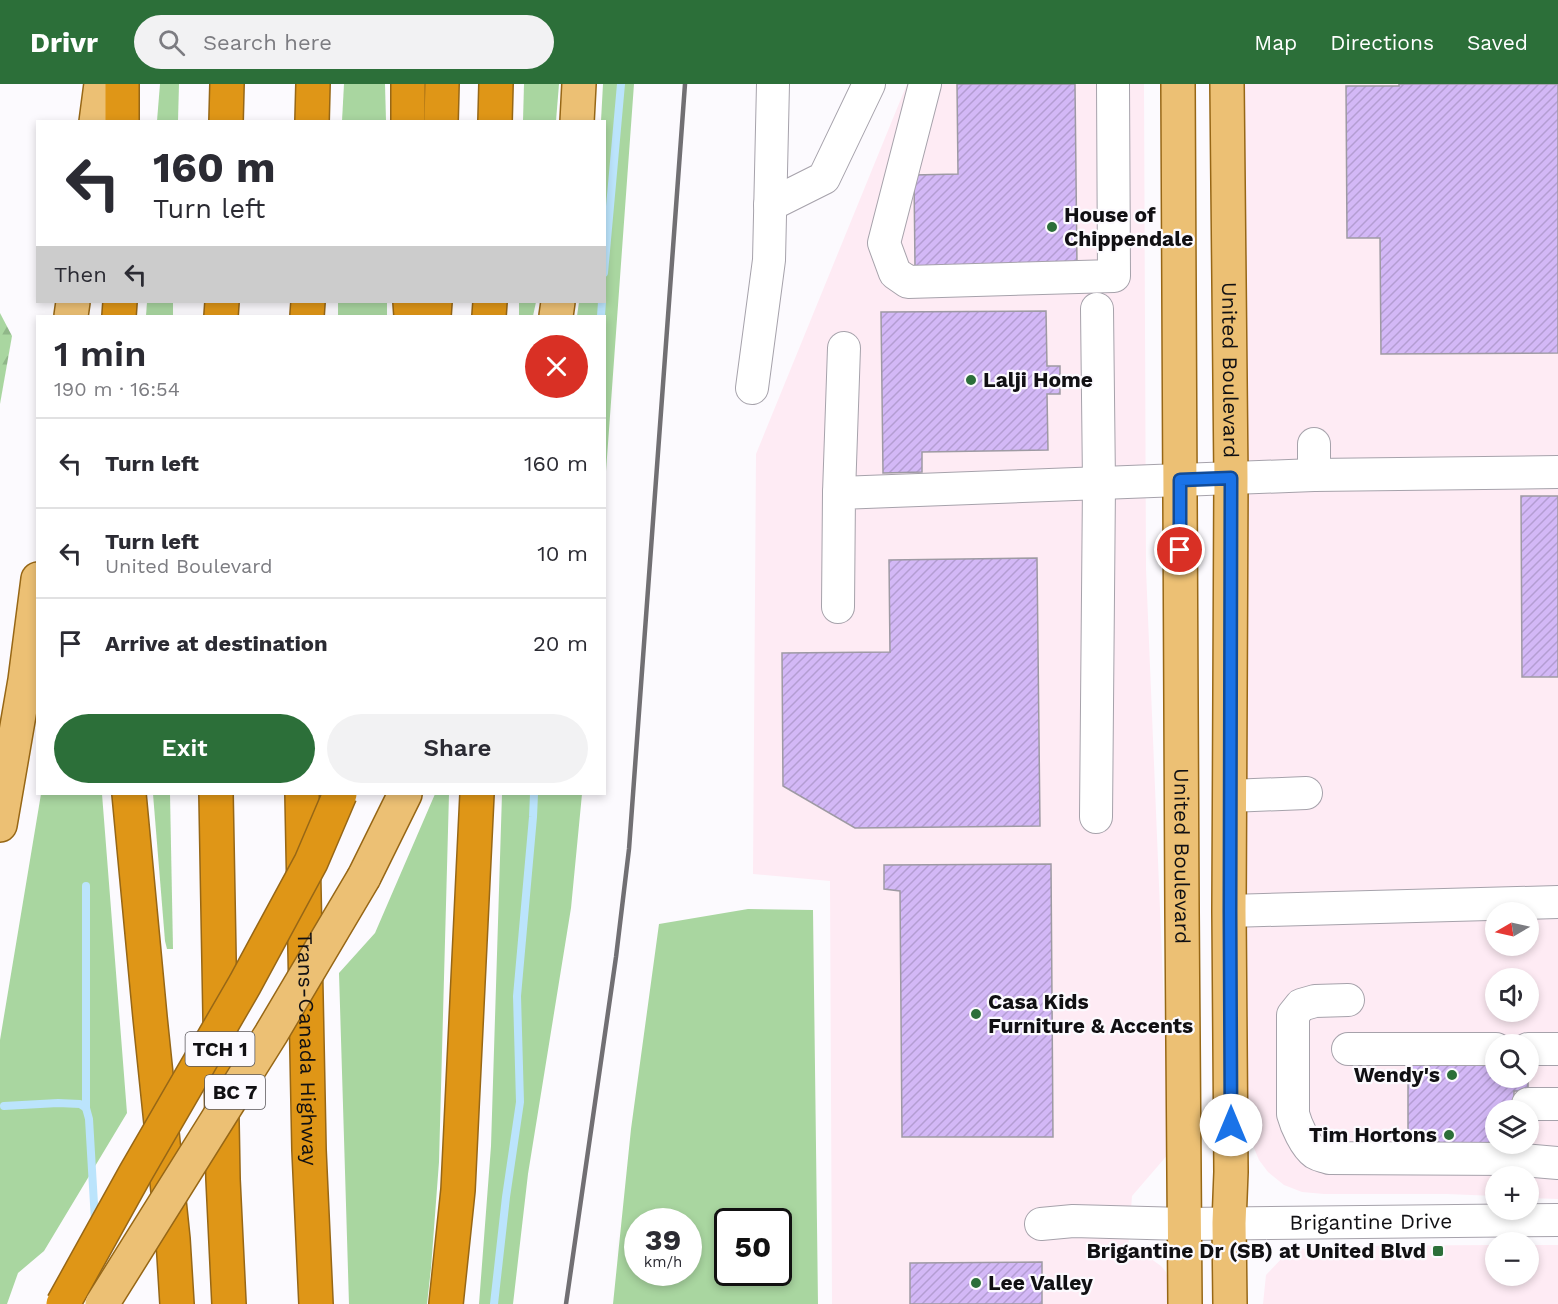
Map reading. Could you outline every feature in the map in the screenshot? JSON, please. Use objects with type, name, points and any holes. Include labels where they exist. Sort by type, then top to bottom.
[{"type":"highway","points":[[122,84],[122,120]]},
{"type":"highway","points":[[226,120],[227,84]]},
{"type":"highway","points":[[312,120],[313,84]]},
{"type":"highway","points":[[408,84],[408,120]]},
{"type":"highway","points":[[441,120],[442,84]]},
{"type":"highway","points":[[495,84],[495,120]]},
{"type":"highway","points":[[129,795],[177,1304]]},
{"type":"highway","name":"TCH 1","points":[[216,795],[223,1179],[229,1304]]},
{"type":"highway","name":"Trans-Canada Highway","points":[[302,795],[309,1150],[316,1304]]},
{"type":"highway","points":[[63,1304],[245,984],[311,862],[340,795]]},
{"type":"highway","points":[[446,1304],[458,1190],[477,795]]},
{"type":"main road","points":[[96,120],[101,84]]},
{"type":"main road","points":[[577,120],[579,84]]},
{"type":"main road","name":"United Boulevard","points":[[1178,84],[1185,1304]]},
{"type":"main road","name":"United Boulevard","points":[[1227,84],[1231,478],[1230,1304]]},
{"type":"main road","points":[[0,825],[36,593]]},
{"type":"main road","name":"BC 7","points":[[102,1304],[271,1035],[364,877],[405,795]]},
{"type":"street","points":[[752,388],[769,260],[773,84]]},
{"type":"street","points":[[770,205],[824,178],[868,84]]},
{"type":"street","points":[[925,84],[884,243],[895,273],[908,282],[1113,276],[1113,84]]},
{"type":"street","points":[[1096,817],[1097,309]]},
{"type":"street","points":[[838,607],[844,348]]},
{"type":"street","points":[[1314,444],[1314,475]]},
{"type":"street","points":[[839,493],[1314,475],[1558,472]]},
{"type":"street","points":[[1230,796],[1306,793]]},
{"type":"street","points":[[1230,911],[1558,902]]},
{"type":"street","points":[[1348,1000],[1315,1001],[1301,1005],[1293,1015],[1293,1114],[1295,1124],[1310,1149],[1318,1155],[1329,1158],[1558,1162]]},
{"type":"street","points":[[1348,1049],[1485,1049]]},
{"type":"street","points":[[1539,1049],[1558,1049]]},
{"type":"street","name":"Brigantine Drive","points":[[1041,1224],[1073,1221],[1184,1224],[1558,1220]]},
{"type":"shaded area","points":[[907,84],[1144,84],[1146,569],[1170,1152],[1132,1196],[1128,1251],[1147,1256],[1166,1272],[1171,1304],[832,1304],[830,881],[753,874],[756,454]]},
{"type":"shaded area","points":[[1233,84],[1558,84],[1558,1199],[1539,1198],[1539,1166],[1485,1166],[1485,1196],[1302,1192],[1284,1185],[1268,1172],[1259,1160],[1248,1127],[1247,875],[1231,478]]},
{"type":"shaded area","points":[[1485,1245],[1485,1286],[1539,1286],[1539,1245],[1558,1245],[1558,1304],[1263,1304],[1266,1275],[1285,1255],[1300,1249],[1327,1246]]},
{"type":"green space","points":[[160,84],[179,84],[178,120],[157,120]]},
{"type":"green space","points":[[344,84],[385,84],[386,120],[342,120]]},
{"type":"green space","points":[[524,84],[559,84],[556,120],[523,120]]},
{"type":"green space","points":[[603,84],[634,84],[606,471],[606,315],[577,315],[579,303],[606,303],[606,120],[601,120]]},
{"type":"green space","points":[[147,303],[173,303],[173,315],[146,315]]},
{"type":"green space","points":[[338,303],[387,303],[387,315],[338,315]]},
{"type":"green space","points":[[519,303],[536,303],[533,315],[519,315]]},
{"type":"green space","points":[[0,313],[12,336],[0,404]]},
{"type":"green space","points":[[41,795],[102,795],[127,1113],[44,1251],[18,1273],[7,1304],[0,1304],[0,1040]]},
{"type":"green space","points":[[153,795],[170,795],[173,949],[167,949]]},
{"type":"green space","points":[[435,795],[449,795],[439,1162],[427,1304],[349,1304],[339,973],[375,933]]},
{"type":"green space","points":[[502,795],[582,795],[571,908],[528,1174],[513,1304],[479,1304],[491,1146]]},
{"type":"green space","points":[[748,909],[813,910],[818,1304],[613,1304],[631,1129],[659,924]]},
{"type":"building","points":[[957,84],[1075,84],[1077,265],[915,267],[914,175],[958,174]]},
{"type":"building","points":[[1399,84],[1558,84],[1558,353],[1381,354],[1380,238],[1347,238],[1346,86],[1399,86]]},
{"type":"building","name":"Lalji Home","points":[[1046,311],[1047,366],[1060,366],[1060,394],[1047,394],[1048,450],[922,452],[922,472],[883,473],[881,312]]},
{"type":"building","points":[[1521,496],[1558,496],[1558,677],[1522,677]]},
{"type":"building","points":[[1037,558],[1040,826],[855,828],[783,786],[782,653],[890,652],[889,560]]},
{"type":"building","name":"Casa Kids Furniture & Accents","points":[[1051,864],[1053,1137],[902,1137],[900,891],[884,889],[884,865]]},
{"type":"building","points":[[1485,1058],[1485,1088],[1528,1088],[1528,1091],[1514,1091],[1514,1100],[1485,1100],[1485,1149],[1439,1149],[1439,1142],[1408,1142],[1408,1065],[1429,1065],[1429,1059]]},
{"type":"building","name":"Lee Valley","points":[[1042,1262],[1042,1304],[910,1304],[910,1263]]},
{"type":"waterway","points":[[606,251],[621,84]]},
{"type":"waterway","points":[[601,315],[602,303]]},
{"type":"waterway","points":[[494,1304],[520,1102],[517,996],[534,795]]},
{"type":"waterway","points":[[86,886],[86,1108]]},
{"type":"waterway","points":[[4,1106],[58,1103],[80,1104],[86,1108],[89,1119],[95,1221]]},
{"type":"railway","points":[[566,1304],[616,957],[629,849],[685,84]]},
{"type":"place","name":"House of Chippendale","points":[[1052,227]]},
{"type":"place","name":"Lalji Home","points":[[971,380]]},
{"type":"place","name":"Casa Kids Furniture & Accents","points":[[976,1014]]},
{"type":"place","name":"Wendy's","points":[[1452,1075]]},
{"type":"place","name":"Tim Hortons","points":[[1449,1135]]},
{"type":"place","name":"Brigantine Dr (SB) at United Blvd","points":[[1438,1251]]},
{"type":"place","name":"Lee Valley","points":[[976,1283]]},
{"type":"route","points":[[1180,550],[1180,480],[1231,478],[1231,1125]]}]
